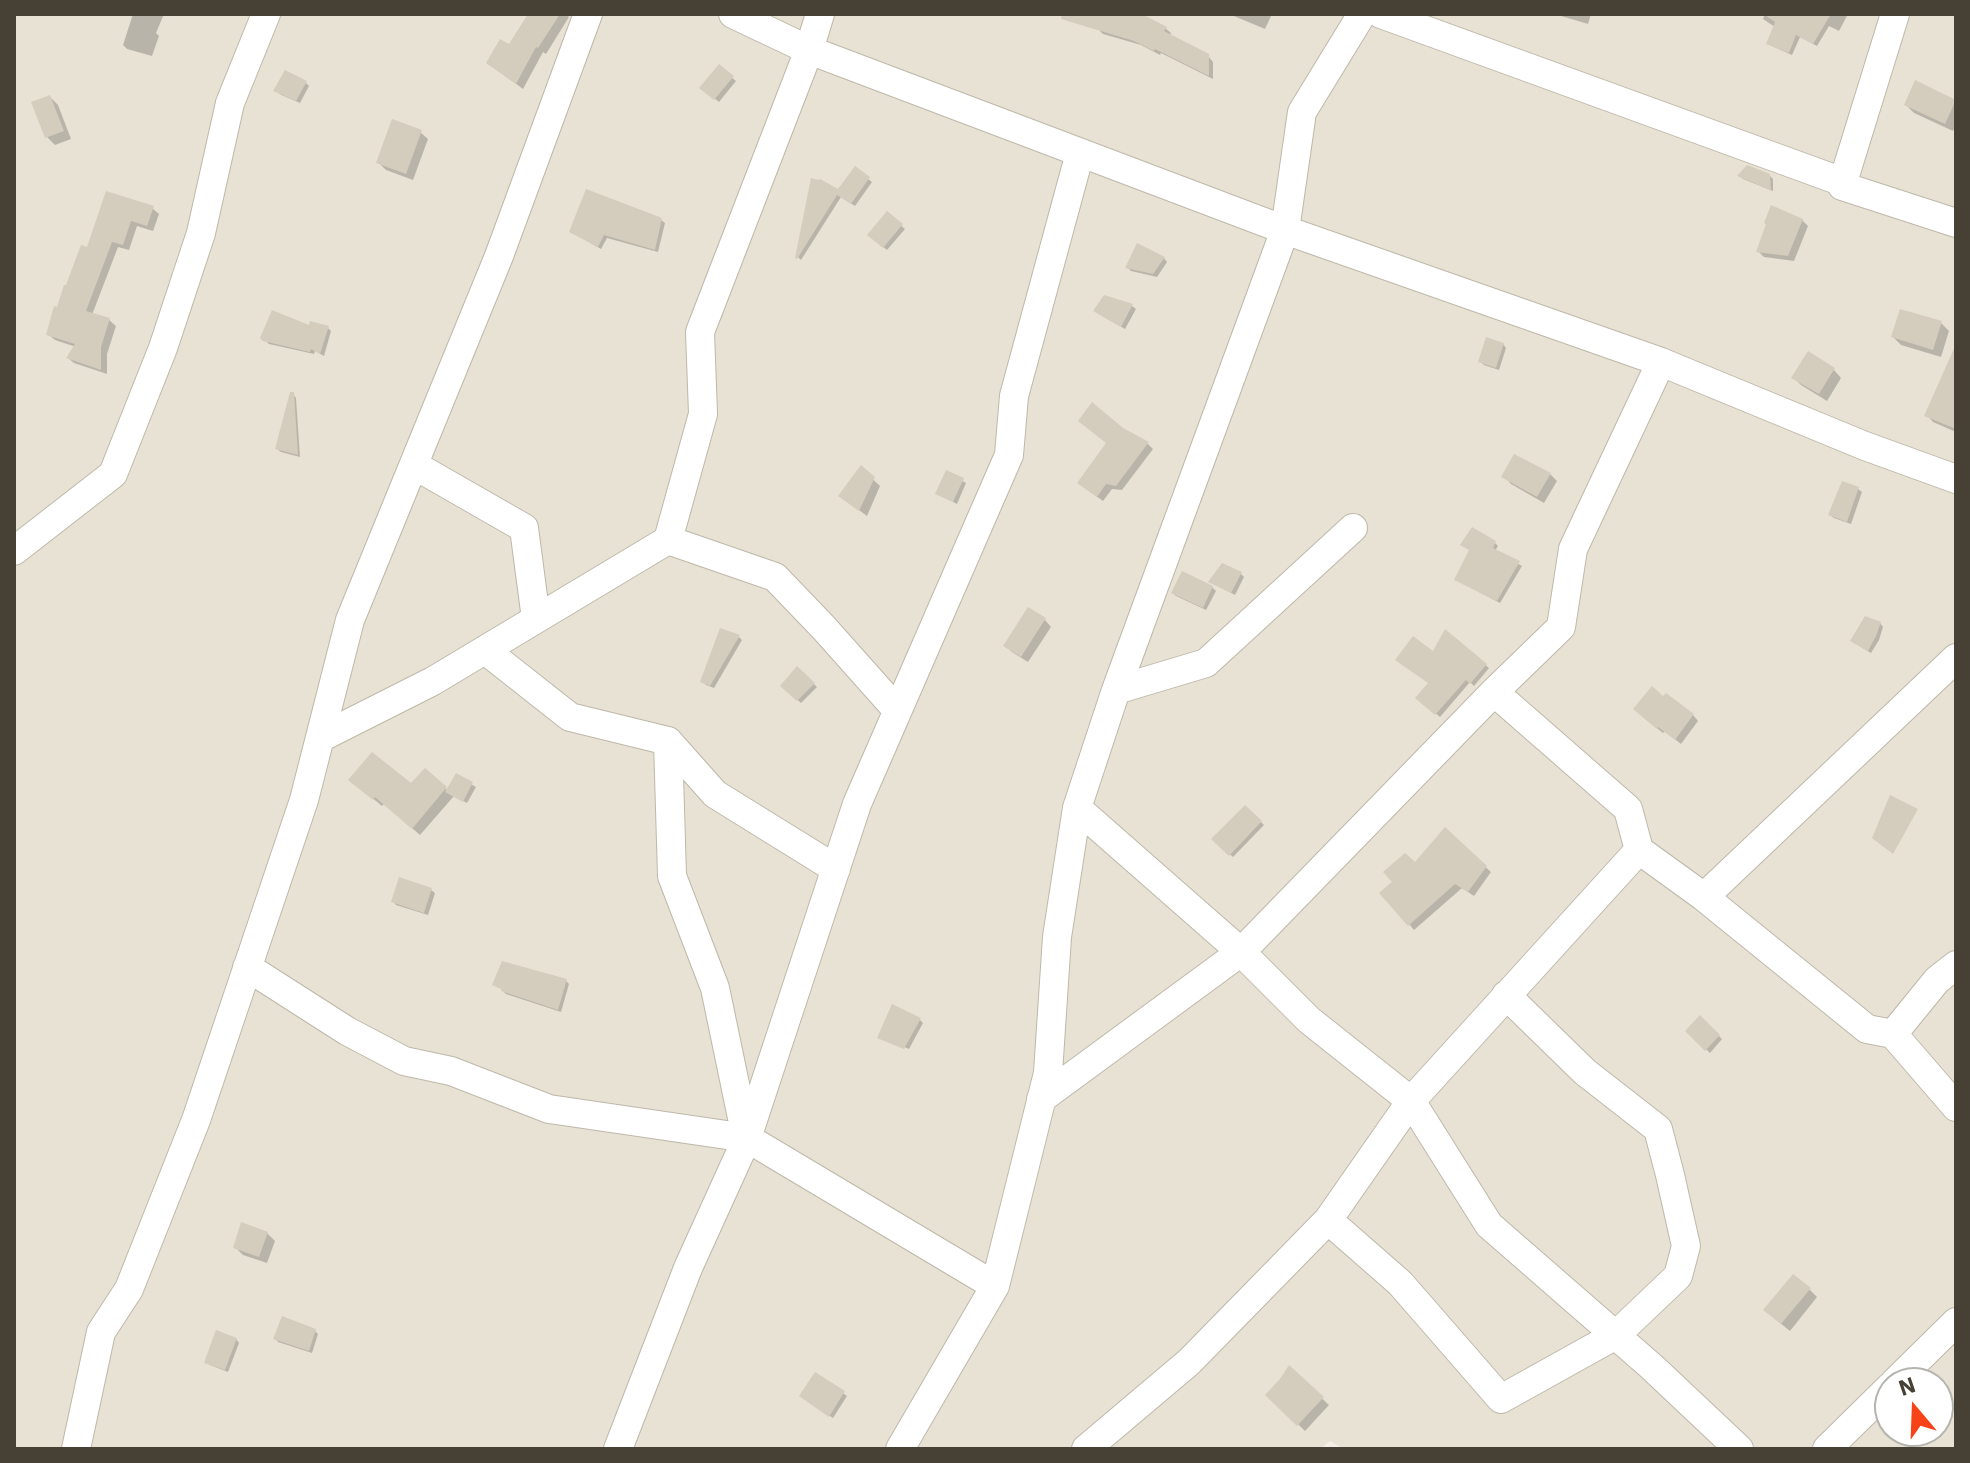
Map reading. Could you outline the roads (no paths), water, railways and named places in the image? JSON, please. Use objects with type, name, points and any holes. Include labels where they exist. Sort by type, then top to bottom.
[{"type":"street","points":[[14,551],[113,474],[163,348],[201,233],[230,103],[266,14]]},
{"type":"street","points":[[76,1449],[101,1332],[129,1289],[196,1120],[304,800],[350,620],[499,256],[588,14]]},
{"type":"street","points":[[733,14],[809,50],[1285,230],[1661,362],[1865,446],[1956,479]]},
{"type":"street","points":[[320,738],[433,681],[668,540],[703,414],[700,332],[809,50],[820,14]]},
{"type":"street","points":[[900,1449],[995,1286],[1048,1073],[1057,937],[1077,808],[1116,690],[1285,230],[1302,112],[1362,14]]},
{"type":"street","points":[[1381,14],[1843,182]]},
{"type":"street","points":[[1895,14],[1842,186],[1956,223]]},
{"type":"street","points":[[618,1449],[688,1268],[747,1138],[857,804],[1009,455],[1014,396],[1080,153]]},
{"type":"street","points":[[1041,1099],[1241,952],[1561,627],[1573,549],[1661,362]]},
{"type":"street","points":[[414,465],[524,528],[536,619]]},
{"type":"street","points":[[1116,690],[1206,663],[1353,528]]},
{"type":"street","points":[[668,540],[775,577],[897,710]]},
{"type":"street","points":[[485,650],[570,717],[668,741],[715,794],[836,869]]},
{"type":"street","points":[[1704,897],[1956,658]]},
{"type":"street","points":[[1494,692],[1628,809],[1639,850],[1704,897],[1867,1029],[1893,1034],[1956,1107]]},
{"type":"street","points":[[668,741],[672,876],[715,988],[747,1138]]},
{"type":"street","points":[[1077,808],[1241,952],[1309,1020],[1411,1101],[1489,1225],[1652,1367],[1739,1449]]},
{"type":"street","points":[[1086,1449],[1189,1362],[1328,1220],[1411,1101],[1639,850]]},
{"type":"street","points":[[1893,1034],[1937,980],[1956,965]]},
{"type":"street","points":[[247,967],[347,1031],[404,1061],[451,1071],[549,1109],[747,1138],[995,1286]]},
{"type":"street","points":[[1328,1220],[1400,1283],[1501,1399],[1616,1335],[1678,1276],[1686,1246],[1658,1129],[1585,1072],[1506,995]]},
{"type":"street","points":[[1910,1367],[1956,1322]]},
{"type":"street","points":[[1827,1449],[1874,1403]]}]
